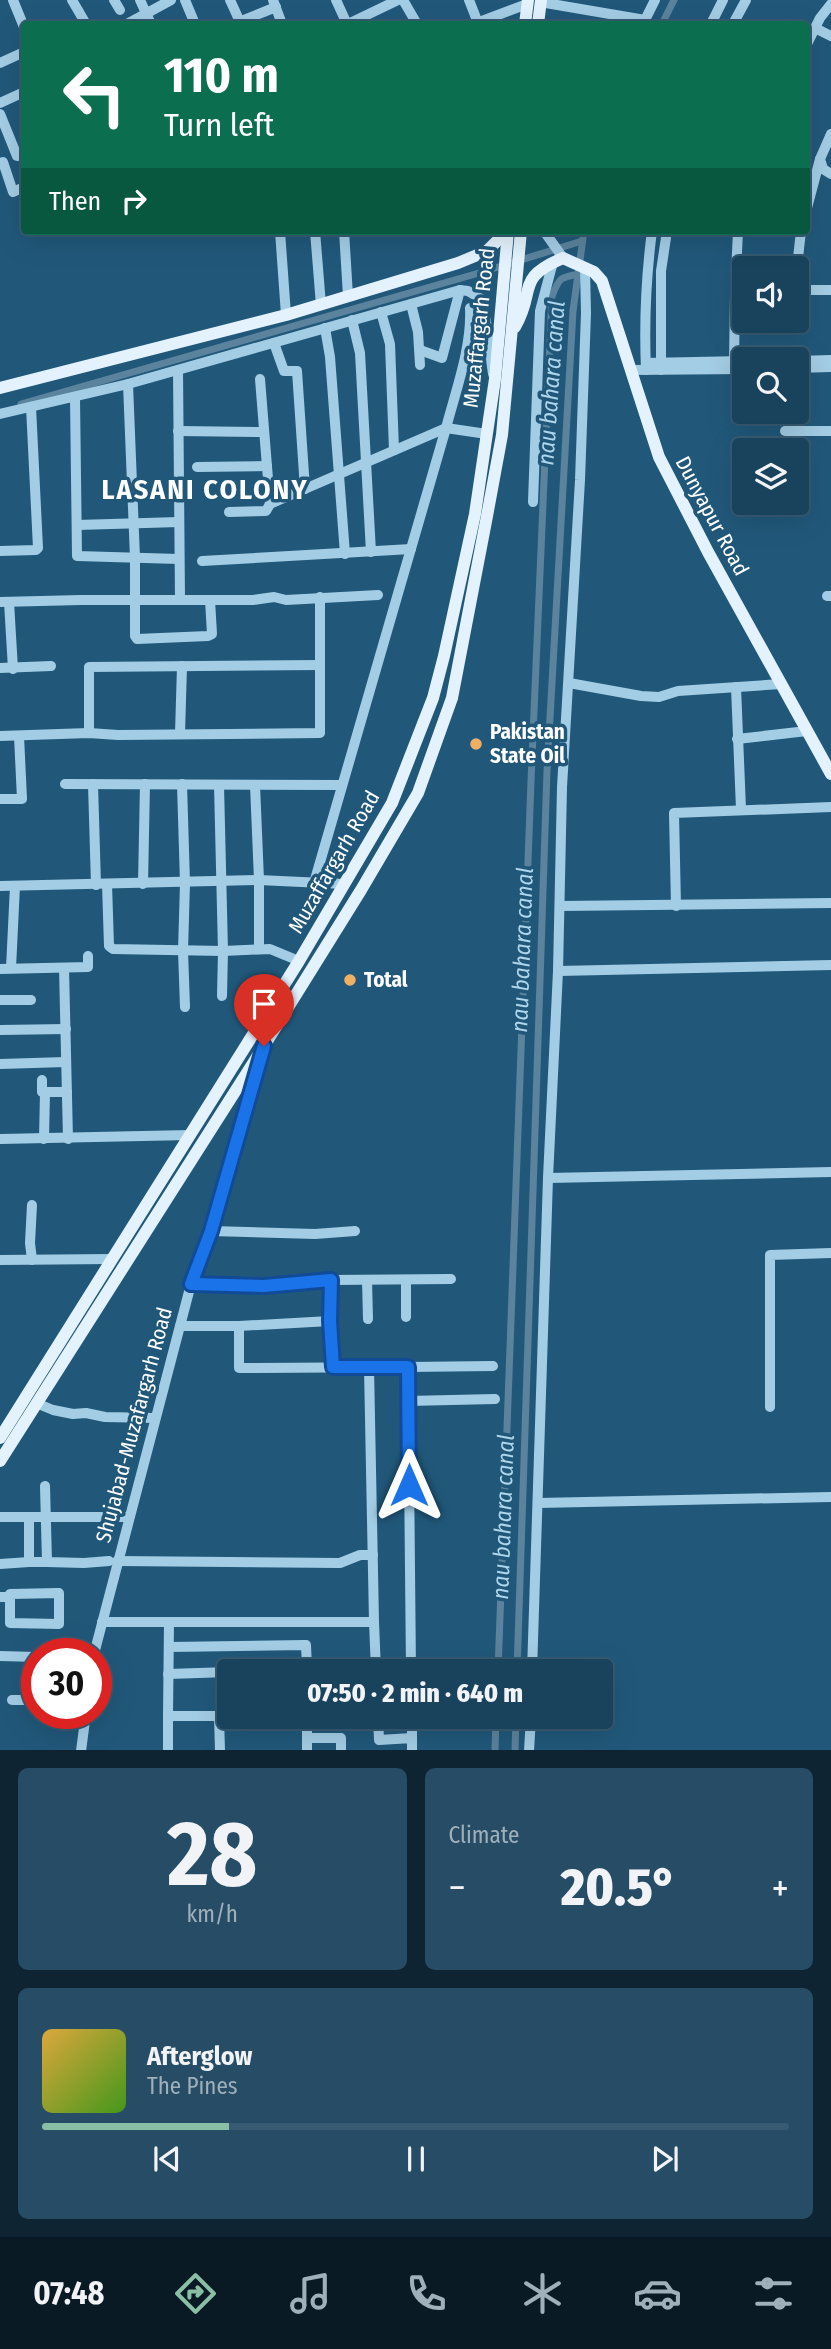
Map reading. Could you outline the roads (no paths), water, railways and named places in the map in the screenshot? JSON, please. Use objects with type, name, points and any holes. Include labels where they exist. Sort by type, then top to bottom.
[{"type":"main road","points":[[0,388],[286,315],[458,263],[487,251],[507,235]]},
{"type":"main road","name":"Muzaffargarh Road","points":[[0,1438],[299,961],[392,803],[433,698],[467,547],[495,379],[507,235]]},
{"type":"main road","name":"Muzaffargarh Road","points":[[0,1461],[264,1046],[418,793],[452,698],[481,549],[502,435],[521,237]]},
{"type":"main road","points":[[512,333],[523,312],[533,275],[561,258],[585,268]]},
{"type":"main road","name":"Dunyapur Road","points":[[585,268],[594,272],[602,281],[659,457],[708,552],[831,774]]},
{"type":"main road","points":[[467,547],[481,549]]},
{"type":"street","points":[[13,0],[22,21]]},
{"type":"street","points":[[72,0],[84,21]]},
{"type":"street","points":[[114,0],[120,10]]},
{"type":"street","points":[[140,0],[150,21]]},
{"type":"street","points":[[132,21],[171,0]]},
{"type":"street","points":[[185,0],[194,21]]},
{"type":"street","points":[[230,0],[237,21]]},
{"type":"street","points":[[336,0],[346,21]]},
{"type":"street","points":[[354,21],[400,0],[415,21]]},
{"type":"street","points":[[470,0],[474,21]]},
{"type":"street","points":[[644,21],[655,0]]},
{"type":"street","points":[[712,21],[723,0]]},
{"type":"street","points":[[735,21],[746,0]]},
{"type":"street","points":[[243,21],[274,4],[281,21]]},
{"type":"street","points":[[810,38],[831,4]]},
{"type":"street","points":[[488,21],[533,11],[634,21]]},
{"type":"street","points":[[815,28],[831,36]]},
{"type":"street","points":[[0,63],[21,53]]},
{"type":"street","points":[[0,103],[21,93]]},
{"type":"street","points":[[0,114],[21,154],[1,162],[13,192],[21,188]]},
{"type":"street","points":[[810,197],[820,159],[831,134]]},
{"type":"street","points":[[820,159],[823,169],[831,174]]},
{"type":"street","points":[[280,235],[286,315]]},
{"type":"street","points":[[315,235],[321,304]]},
{"type":"street","points":[[344,235],[348,296]]},
{"type":"street","points":[[533,502],[540,311],[561,258],[547,235]]},
{"type":"street","points":[[646,366],[645,336],[652,235]]},
{"type":"street","points":[[661,366],[661,271],[666,235]]},
{"type":"street","points":[[738,235],[738,256]]},
{"type":"street","points":[[798,256],[801,235]]},
{"type":"street","points":[[532,1659],[548,1178],[558,971],[562,787],[580,480],[585,268]]},
{"type":"street","points":[[420,350],[442,358],[460,290]]},
{"type":"street","points":[[0,415],[128,384],[460,290],[468,291],[483,300],[495,379]]},
{"type":"street","points":[[809,290],[831,290]]},
{"type":"street","points":[[411,304],[420,350],[420,365]]},
{"type":"street","points":[[314,883],[446,428],[465,353],[471,320],[470,307]]},
{"type":"street","points":[[381,312],[390,344],[394,450]]},
{"type":"street","points":[[352,320],[360,352],[372,552]]},
{"type":"street","points":[[325,328],[330,357],[345,554]]},
{"type":"street","points":[[274,343],[285,371],[297,371],[305,489]]},
{"type":"street","points":[[809,361],[831,360]]},
{"type":"street","points":[[661,366],[732,361]]},
{"type":"street","points":[[631,370],[646,366],[732,369]]},
{"type":"street","points":[[809,368],[831,368]]},
{"type":"street","points":[[178,370],[180,600]]},
{"type":"street","points":[[260,379],[270,504]]},
{"type":"street","points":[[128,384],[135,558],[135,636],[137,639],[208,636],[212,634],[210,600]]},
{"type":"street","points":[[75,397],[77,556],[179,559]]},
{"type":"street","points":[[0,551],[38,548],[32,407]]},
{"type":"street","points":[[229,512],[266,510],[270,504],[446,428],[487,434]]},
{"type":"street","points":[[178,431],[264,432]]},
{"type":"street","points":[[785,431],[831,431]]},
{"type":"street","points":[[197,467],[267,466]]},
{"type":"street","points":[[77,526],[179,522]]},
{"type":"street","points":[[202,561],[411,550]]},
{"type":"street","points":[[13,669],[5,602],[378,595]]},
{"type":"street","points":[[0,736],[89,733],[320,733],[320,597]]},
{"type":"street","points":[[89,733],[89,667],[320,665]]},
{"type":"street","points":[[0,668],[51,666]]},
{"type":"street","points":[[180,734],[182,666]]},
{"type":"street","points":[[569,683],[659,697],[678,691],[781,684]]},
{"type":"street","points":[[736,687],[741,809]]},
{"type":"street","points":[[737,739],[807,731]]},
{"type":"street","points":[[0,800],[22,799],[19,736]]},
{"type":"street","points":[[65,784],[342,785]]},
{"type":"street","points":[[93,784],[109,946],[113,949],[183,951],[270,949],[299,961]]},
{"type":"street","points":[[143,884],[145,784]]},
{"type":"street","points":[[182,784],[185,1007]]},
{"type":"street","points":[[219,785],[222,996]]},
{"type":"street","points":[[255,785],[259,949]]},
{"type":"street","points":[[676,906],[674,813],[831,807]]},
{"type":"street","points":[[0,886],[259,880],[344,884]]},
{"type":"street","points":[[12,968],[15,886]]},
{"type":"street","points":[[560,906],[831,903]]},
{"type":"street","points":[[0,968],[88,967],[88,956]]},
{"type":"street","points":[[558,971],[831,965]]},
{"type":"street","points":[[64,968],[68,1139]]},
{"type":"street","points":[[0,1000],[31,1000]]},
{"type":"street","points":[[0,1030],[65,1029]]},
{"type":"street","name":"Shujabad-Muzafargarh Road","points":[[98,1638],[113,1561],[129,1517],[191,1284],[211,1231],[264,1046]]},
{"type":"street","points":[[0,1064],[66,1062]]},
{"type":"street","points":[[42,1080],[42,1092],[67,1092]]},
{"type":"street","points":[[44,1139],[45,1092]]},
{"type":"street","points":[[0,1139],[190,1135]]},
{"type":"street","points":[[548,1178],[831,1172]]},
{"type":"street","points":[[32,1205],[32,1260]]},
{"type":"street","points":[[211,1231],[315,1234],[355,1231]]},
{"type":"street","points":[[770,1407],[770,1255],[831,1253]]},
{"type":"street","points":[[0,1260],[111,1259]]},
{"type":"street","points":[[191,1284],[264,1286],[331,1280],[452,1279]]},
{"type":"street","points":[[331,1280],[333,1367]]},
{"type":"street","points":[[367,1280],[368,1318]]},
{"type":"street","points":[[406,1280],[406,1318]]},
{"type":"street","points":[[180,1326],[330,1321]]},
{"type":"street","points":[[239,1326],[239,1368],[493,1366]]},
{"type":"street","points":[[369,1367],[376,1659]]},
{"type":"street","points":[[408,1367],[411,1659]]},
{"type":"street","points":[[408,1401],[495,1399]]},
{"type":"street","points":[[36,1403],[73,1414],[155,1418]]},
{"type":"street","points":[[45,1486],[47,1562]]},
{"type":"street","points":[[538,1503],[831,1497]]},
{"type":"street","points":[[0,1517],[129,1517]]},
{"type":"street","points":[[29,1517],[29,1562]]},
{"type":"street","points":[[0,1564],[113,1561],[340,1563],[360,1555],[373,1555]]},
{"type":"street","points":[[59,1593],[59,1624],[10,1623],[5,1597],[10,1594],[59,1593]]},
{"type":"street","points":[[102,1622],[374,1622]]},
{"type":"street","points":[[168,1750],[169,1622]]},
{"type":"street","points":[[169,1647],[306,1645],[307,1659]]},
{"type":"street","points":[[0,1656],[21,1657]]},
{"type":"street","points":[[168,1674],[217,1672]]},
{"type":"street","points":[[12,1700],[21,1700]]},
{"type":"street","points":[[168,1716],[219,1716],[220,1750]]},
{"type":"street","points":[[81,1750],[84,1729]]},
{"type":"street","points":[[307,1729],[307,1750]]},
{"type":"street","points":[[379,1729],[379,1740],[412,1738]]},
{"type":"street","points":[[412,1729],[412,1750]]},
{"type":"street","points":[[529,1750],[530,1729]]},
{"type":"street","points":[[307,1738],[341,1738],[341,1750]]},
{"type":"waterway","name":"nau bahara canal","points":[[664,21],[674,0]]},
{"type":"waterway","name":"nau bahara canal","points":[[517,1659],[547,771],[573,311],[583,235]]},
{"type":"waterway","points":[[21,404],[582,241]]},
{"type":"waterway","points":[[498,1659],[552,296],[561,279],[580,274]]},
{"type":"waterway","points":[[495,1750],[496,1729]]},
{"type":"waterway","name":"nau bahara canal","points":[[515,1750],[516,1729]]},
{"type":"place","name":"Pakistan State Oil","points":[[476,744]]},
{"type":"place","name":"Total","points":[[350,980]]},
{"type":"district","name":"LASANI COLONY","points":[[205,489]]}]
